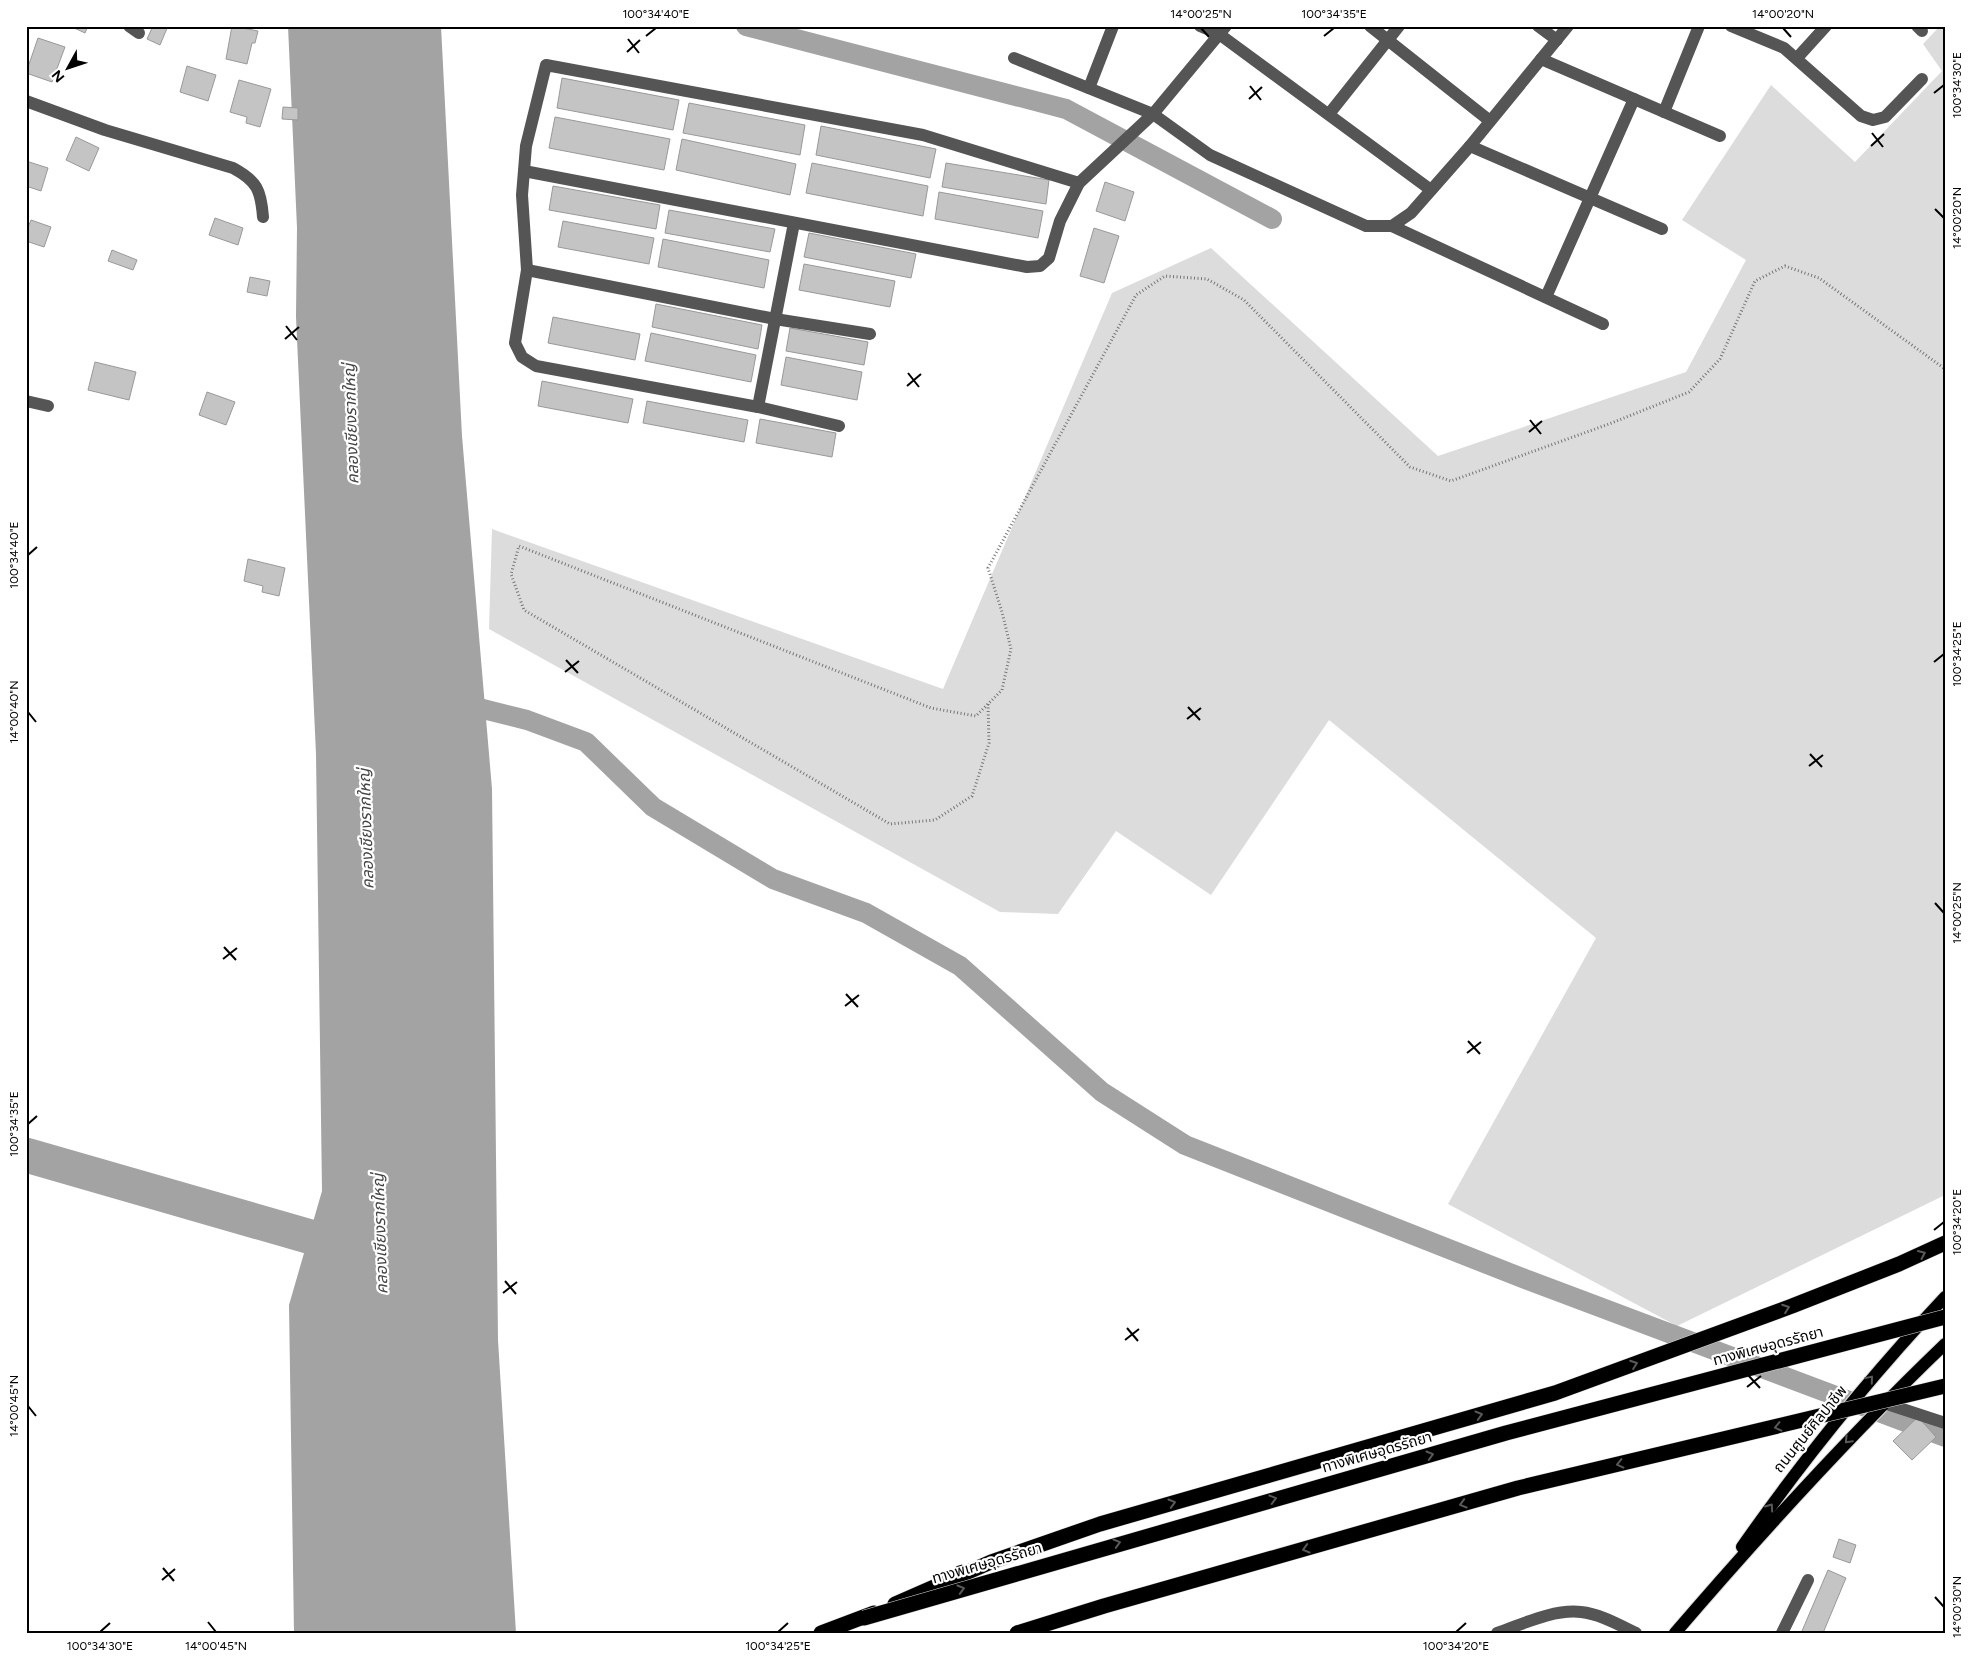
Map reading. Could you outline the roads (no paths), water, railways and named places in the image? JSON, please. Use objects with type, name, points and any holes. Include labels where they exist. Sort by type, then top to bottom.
[{"type":"highway","points":[[864,1618],[991,1562],[1100,1524],[1555,1393],[1792,1306],[1898,1264],[1945,1243]]},
{"type":"highway","name":"ทางพิเศษอุดรรัถยา","points":[[822,1633],[864,1618],[1506,1433],[1945,1317]]},
{"type":"highway","points":[[1017,1633],[1104,1606],[1518,1488],[1942,1388]]},
{"type":"main road","name":"ถนนศูนย์ศิลปาชีพ","points":[[1712,1590],[1781,1491],[1824,1435],[1885,1362],[1945,1297]]},
{"type":"main road","name":"ถนนศูนย์ศิลปาชีพ","points":[[1675,1633],[1884,1402],[1945,1344]]},
{"type":"street","points":[[1089,88],[1113,26]]},
{"type":"street","points":[[1200,26],[1222,30],[1329,114],[1431,190]]},
{"type":"street","points":[[1370,26],[1490,121]]},
{"type":"street","points":[[1329,114],[1399,26]]},
{"type":"street","points":[[1538,26],[1558,40]]},
{"type":"street","points":[[1392,226],[1412,212],[1470,146],[1568,26]]},
{"type":"street","points":[[1664,112],[1699,26]]},
{"type":"street","points":[[1731,26],[1784,48],[1861,116],[1873,120],[1885,117],[1922,80]]},
{"type":"street","points":[[1797,58],[1826,26]]},
{"type":"street","points":[[524,171],[1027,267],[1040,266],[1049,258],[1060,221],[1079,183],[1153,114],[1222,30]]},
{"type":"street","points":[[1014,58],[1153,114],[1210,155],[1366,226],[1392,226],[1603,324]]},
{"type":"street","points":[[1541,59],[1720,136]]},
{"type":"street","points":[[839,426],[758,408],[536,366],[522,357],[515,342],[527,270],[522,195],[526,146],[546,66],[923,135],[1079,183]]},
{"type":"street","points":[[1546,297],[1634,99]]},
{"type":"street","points":[[26,101],[105,130],[233,168],[247,176],[258,187],[263,217]]},
{"type":"street","points":[[1470,146],[1662,229]]},
{"type":"street","points":[[758,408],[794,223]]},
{"type":"street","points":[[527,270],[775,319],[870,334]]},
{"type":"street","points":[[26,401],[48,406]]},
{"type":"street","points":[[1884,1402],[1945,1423]]},
{"type":"street","points":[[1782,1633],[1808,1580]]},
{"type":"street","points":[[1497,1633],[1557,1613],[1582,1612],[1611,1621],[1636,1633]]},
{"type":"water","name":"คลองเชียงรากใหญ่","points":[[288,26],[441,26],[462,436],[492,789],[498,1340],[516,1633],[294,1633],[289,1305],[322,1191],[316,754],[296,317],[297,228]]},
{"type":"waterway","points":[[746,26],[1066,109],[1272,219]]},
{"type":"waterway","points":[[459,703],[527,720],[586,742],[653,807],[773,879],[866,913],[960,966],[1102,1092],[1185,1145],[1525,1279],[1945,1437]]},
{"type":"waterway","points":[[26,1155],[356,1250]]}]
